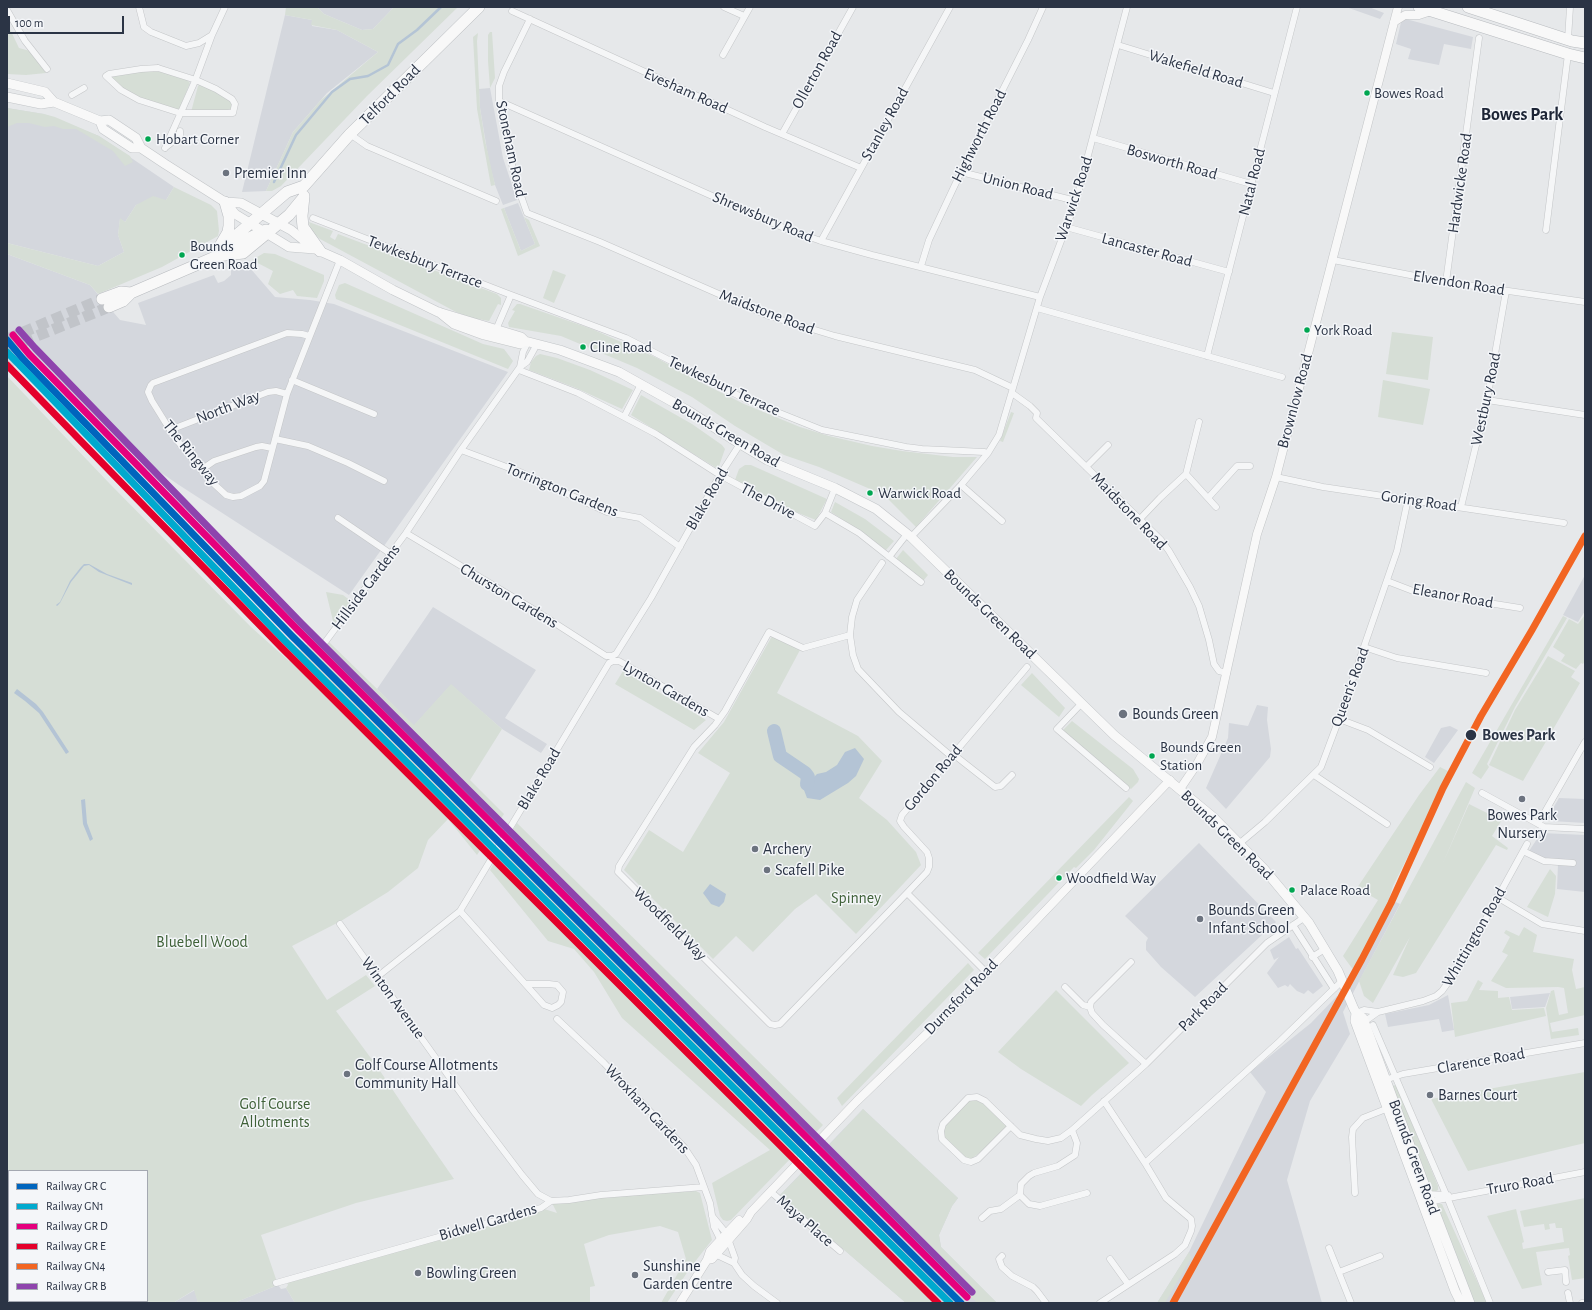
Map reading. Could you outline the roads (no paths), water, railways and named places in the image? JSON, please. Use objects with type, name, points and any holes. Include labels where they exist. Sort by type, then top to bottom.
[{"type":"highway","name":"Telford Road","points":[[219,252],[287,192],[304,186],[350,134],[479,7]]},
{"type":"highway","points":[[1419,7],[1480,32],[1585,58]]},
{"type":"highway","points":[[1468,7],[1585,43]]},
{"type":"highway","points":[[304,186],[302,216],[303,227],[318,250]]},
{"type":"highway","points":[[106,303],[123,301],[131,293],[237,244],[246,238],[265,232],[279,224],[304,198]]},
{"type":"highway","points":[[219,252],[221,243],[228,232],[229,226],[229,216],[225,202]]},
{"type":"main road","name":"Brownlow Road","points":[[1180,789],[1209,744],[1257,534],[1276,476],[1398,7]]},
{"type":"main road","points":[[1394,22],[1405,15],[1419,15],[1431,11]]},
{"type":"main road","points":[[7,83],[45,92],[54,102],[100,121],[109,120],[136,138],[141,148],[225,202]]},
{"type":"main road","points":[[7,97],[41,104],[54,102]]},
{"type":"main road","name":"Bounds Green Road","points":[[225,202],[241,203],[262,214],[291,230],[318,250],[340,260],[393,290],[438,312],[454,324],[494,334],[520,344],[530,342],[560,350],[619,372],[687,410],[768,460],[835,488],[876,509],[909,535],[1114,735],[1200,805],[1240,843],[1264,869],[1304,917],[1326,949],[1339,982],[1355,1010],[1369,1024],[1382,1081]]},
{"type":"main road","name":"Bounds Green Road","points":[[225,202],[235,214],[289,247],[318,250]]},
{"type":"main road","name":"Durnsford Road","points":[[707,1260],[712,1259],[724,1240],[746,1213],[751,1212],[857,1101],[942,1018],[1170,780]]},
{"type":"main road","name":"Bounds Green Road","points":[[1355,1010],[1355,1021],[1382,1081],[1425,1198],[1455,1291],[1461,1303]]},
{"type":"main road","name":"Bounds Green Road","points":[[1425,1198],[1470,1303]]},
{"type":"main road","name":"Durnsford Road","points":[[680,1303],[707,1260],[710,1251],[724,1240]]},
{"type":"street","points":[[139,7],[144,26],[151,32],[186,46],[199,43],[212,35]]},
{"type":"street","points":[[180,131],[180,136],[165,148],[196,80],[212,35],[225,7]]},
{"type":"street","points":[[724,7],[744,16]]},
{"type":"street","points":[[723,55],[750,7]]},
{"type":"street","name":"Ollerton Road","points":[[782,134],[819,65],[853,7]]},
{"type":"street","name":"Stanley Road","points":[[821,241],[950,7]]},
{"type":"street","name":"Highworth Road","points":[[921,266],[929,240],[961,172],[1028,40],[1042,7]]},
{"type":"street","name":"Warwick Road","points":[[988,453],[996,442],[1040,297],[1076,201],[1127,7]]},
{"type":"street","name":"Natal Road","points":[[1207,356],[1296,7]]},
{"type":"street","points":[[1568,39],[1570,7]]},
{"type":"street","points":[[7,10],[25,41],[47,69]]},
{"type":"street","name":"Evesham Road","points":[[512,11],[860,168]]},
{"type":"street","name":"Stoneham Road","points":[[527,213],[515,179],[499,101],[499,86],[504,72],[530,19]]},
{"type":"street","name":"Hardwicke Road","points":[[1446,282],[1480,32]]},
{"type":"street","name":"Wakefield Road","points":[[1118,45],[1274,93]]},
{"type":"street","points":[[1546,230],[1568,54]]},
{"type":"street","points":[[141,68],[158,68],[196,80],[216,89],[232,99],[235,104],[233,113],[180,114],[139,100],[121,90],[106,76],[109,74],[141,68]]},
{"type":"street","points":[[72,95],[84,88]]},
{"type":"street","name":"Shrewsbury Road","points":[[499,101],[784,228],[821,241],[872,255],[921,266],[1040,297]]},
{"type":"street","points":[[180,114],[180,124]]},
{"type":"street","points":[[350,134],[367,146],[496,201]]},
{"type":"street","name":"Bosworth Road","points":[[1093,138],[1251,184]]},
{"type":"street","name":"Union Road","points":[[961,172],[1076,201]]},
{"type":"street","name":"Maidstone Road","points":[[527,213],[600,242],[769,316],[835,336],[975,370],[1012,390],[1037,413],[1036,418],[1161,540],[1178,566],[1199,606],[1214,664],[1219,671],[1226,673]]},
{"type":"street","name":"Tewkesbury Terrace","points":[[314,218],[626,338],[747,400],[822,430],[922,450],[988,453]]},
{"type":"street","name":"Lancaster Road","points":[[1066,227],[1229,272]]},
{"type":"street","name":"The Ringway","points":[[309,336],[297,333],[287,333],[153,382],[148,392],[170,430],[222,492],[233,497],[241,496],[260,486],[264,481],[287,394],[340,260]]},
{"type":"street","name":"Elvendon Road","points":[[1333,260],[1446,282],[1585,302]]},
{"type":"street","name":"Westbury Road","points":[[1461,507],[1488,400],[1506,291]]},
{"type":"street","points":[[494,334],[512,295]]},
{"type":"street","points":[[1037,308],[1282,377]]},
{"type":"street","points":[[406,533],[461,450],[520,368],[527,362],[530,342]]},
{"type":"street","points":[[520,368],[523,352],[530,342]]},
{"type":"street","name":"The Drive","points":[[520,368],[578,393],[656,434],[720,475],[815,526],[826,513],[835,488]]},
{"type":"street","points":[[292,380],[374,414]]},
{"type":"street","points":[[624,417],[641,384]]},
{"type":"street","name":"North Way","points":[[170,430],[268,392],[276,391],[287,394]]},
{"type":"street","points":[[1488,400],[1585,415]]},
{"type":"street","points":[[1139,520],[1186,474],[1200,422]]},
{"type":"street","points":[[275,439],[308,446],[348,463],[384,481]]},
{"type":"street","name":"Blake Road","points":[[377,977],[460,911],[612,658],[651,598],[720,475],[740,444]]},
{"type":"street","points":[[1086,467],[1108,445]]},
{"type":"street","points":[[202,470],[214,461],[256,447],[262,446],[272,448]]},
{"type":"street","name":"Torrington Gardens","points":[[461,450],[520,472],[607,512],[640,518],[680,547]]},
{"type":"street","points":[[889,556],[961,485],[988,453]]},
{"type":"street","points":[[1208,498],[1237,466],[1250,466]]},
{"type":"street","points":[[1186,474],[1216,507]]},
{"type":"street","name":"Goring Road","points":[[1276,476],[1323,487],[1564,523]]},
{"type":"street","points":[[961,485],[1002,521]]},
{"type":"street","name":"Queen's Road","points":[[1240,843],[1321,767],[1397,551],[1408,500]]},
{"type":"street","points":[[826,513],[859,534],[921,582]]},
{"type":"street","points":[[338,518],[391,554]]},
{"type":"street","name":"Hillside Gardens","points":[[326,641],[406,533]]},
{"type":"street","name":"Churston Gardens","points":[[406,533],[534,609],[606,656],[612,658]]},
{"type":"street","points":[[882,563],[857,600],[852,617],[850,635],[853,654],[858,669],[899,712],[952,755],[995,787],[1001,786],[1012,775]]},
{"type":"street","name":"Eleanor Road","points":[[1387,581],[1413,590],[1520,608]]},
{"type":"street","name":"Woodfield Way","points":[[850,635],[803,648],[769,632],[719,719],[694,747],[619,866],[618,872],[770,1024],[775,1025],[780,1024],[906,892]]},
{"type":"street","points":[[1364,647],[1397,658],[1486,673]]},
{"type":"street","name":"Lynton Gardens","points":[[612,658],[719,719]]},
{"type":"street","name":"Gordon Road","points":[[906,892],[927,872],[929,867],[929,858],[927,852],[900,821],[902,815],[1026,667]]},
{"type":"street","points":[[1081,704],[1056,729],[1126,788]]},
{"type":"street","points":[[1339,719],[1368,730],[1430,767]]},
{"type":"street","points":[[1538,824],[1585,742]]},
{"type":"street","points":[[1314,775],[1387,824]]},
{"type":"street","points":[[1482,793],[1548,828],[1585,829]]},
{"type":"street","name":"Whittington Road","points":[[1355,1010],[1378,1012],[1423,1001],[1436,996],[1442,991],[1461,964],[1497,896],[1527,844]]},
{"type":"street","points":[[1523,851],[1544,861],[1573,863]]},
{"type":"street","points":[[906,892],[986,972]]},
{"type":"street","points":[[1497,896],[1542,924],[1585,931]]},
{"type":"street","points":[[460,911],[544,1005],[552,1008],[561,1002],[562,992],[557,985],[526,984]]},
{"type":"street","name":"Park Road","points":[[1011,1126],[1020,1135],[1036,1139],[1048,1141],[1061,1138],[1146,1064],[1267,943],[1304,917]]},
{"type":"street","name":"Winton Avenue","points":[[340,924],[522,1175],[538,1194],[551,1201]]},
{"type":"street","points":[[1145,1163],[1286,1036],[1339,982],[1312,957],[1293,925]]},
{"type":"street","points":[[1312,957],[1326,949]]},
{"type":"street","points":[[1131,962],[1091,1002],[1090,1007],[1092,1014],[1146,1064]]},
{"type":"street","points":[[1065,987],[1083,1005],[1090,1007]]},
{"type":"street","name":"Whittington Road","points":[[1369,1024],[1378,1012]]},
{"type":"street","name":"Wroxham Gardens","points":[[557,1019],[604,1063],[684,1146],[696,1165],[704,1187],[714,1227],[735,1258],[734,1263]]},
{"type":"street","points":[[1369,1024],[1395,1076],[1490,1303]]},
{"type":"street","name":"Clarence Road","points":[[1382,1081],[1395,1076],[1585,1043]]},
{"type":"street","points":[[977,1097],[985,1101],[1011,1126],[978,1159],[971,1162],[964,1160],[942,1138],[941,1131],[943,1124],[968,1098],[977,1097]]},
{"type":"street","points":[[1100,1303],[1175,1254],[1185,1245],[1192,1226],[1191,1219],[1166,1198],[1145,1163],[1104,1102]]},
{"type":"street","points":[[1355,1193],[1352,1137],[1354,1129],[1363,1118],[1391,1107]]},
{"type":"street","points":[[982,1218],[990,1211],[1001,1209],[1020,1195],[1021,1184],[1034,1172],[1058,1166],[1074,1155],[1077,1143],[1072,1130]]},
{"type":"street","name":"Truro Road","points":[[1425,1198],[1454,1196],[1585,1172]]},
{"type":"street","name":"Bidwell Gardens","points":[[276,1283],[541,1208],[551,1201],[704,1187]]},
{"type":"street","name":"Maya Place","points":[[770,1192],[840,1251]]},
{"type":"street","points":[[1020,1195],[1029,1204],[1040,1206],[1087,1193]]},
{"type":"street","points":[[1329,1248],[1351,1303]]},
{"type":"street","points":[[715,1254],[734,1263],[742,1275],[777,1303]]},
{"type":"street","points":[[1002,1256],[999,1259],[1002,1267],[1012,1276],[1033,1287],[1046,1303]]},
{"type":"street","points":[[1339,1272],[1380,1256]]},
{"type":"street","points":[[1110,1259],[1128,1284]]},
{"type":"street","points":[[1548,1272],[1565,1270],[1566,1282]]},
{"type":"street","points":[[1568,1293],[1570,1303]]},
{"type":"water","points":[[84,564],[89,564],[107,574],[132,583],[132,585],[99,572],[89,565],[84,566],[71,582],[60,603],[57,606],[56,605],[60,602],[70,581]]},
{"type":"water","points":[[17,689],[36,704],[43,712],[69,752],[66,754],[39,713],[14,693]]},
{"type":"water","points":[[855,748],[864,759],[856,776],[848,783],[820,800],[807,798],[804,790],[807,784],[817,774],[826,772],[837,765],[845,752]]},
{"type":"water","points":[[85,799],[87,823],[93,839],[90,841],[83,824],[81,800]]},
{"type":"water","points":[[710,884],[726,894],[724,902],[719,907],[711,904],[703,893]]},
{"type":"waterway","points":[[274,182],[296,135],[332,92],[350,79],[368,76],[388,65],[398,44],[417,30],[441,7]]},
{"type":"waterway","points":[[774,731],[780,756],[805,773],[808,777],[807,784]]},
{"type":"tunnel","points":[[7,339],[102,299]]},
{"type":"tunnel","points":[[7,348],[109,307]]},
{"type":"rail line","name":"GN1","points":[[7,352],[285,641],[950,1303]]},
{"type":"rail line","name":"GN4","points":[[1173,1303],[1362,959],[1391,903],[1443,788],[1481,716],[1585,536]]},
{"type":"place","name":"Bowes Road","points":[[1367,93]]},
{"type":"place","name":"Hobart Corner","points":[[148,139]]},
{"type":"place","name":"Premier Inn","points":[[226,173]]},
{"type":"place","name":"Bounds Green Road","points":[[182,255]]},
{"type":"place","name":"York Road","points":[[1307,330]]},
{"type":"place","name":"Cline Road","points":[[583,347]]},
{"type":"place","name":"Warwick Road","points":[[870,493]]},
{"type":"place","name":"Bounds Green","points":[[1123,714]]},
{"type":"place","name":"Bowes Park","points":[[1471,735]]},
{"type":"place","name":"Bounds Green Station","points":[[1152,756]]},
{"type":"place","name":"Bowes Park Nursery","points":[[1522,799]]},
{"type":"place","name":"Archery","points":[[755,849]]},
{"type":"place","name":"Scafell Pike","points":[[767,870]]},
{"type":"place","name":"Woodfield Way","points":[[1059,878]]},
{"type":"place","name":"Palace Road","points":[[1292,890]]},
{"type":"place","name":"Bounds Green Infant School","points":[[1200,919]]},
{"type":"place","name":"Golf Course Allotments Community Hall","points":[[347,1074]]},
{"type":"place","name":"Barnes Court","points":[[1430,1095]]},
{"type":"place","name":"Bowling Green","points":[[418,1273]]},
{"type":"place","name":"Sunshine Garden Centre","points":[[635,1275]]},
{"type":"district","name":"Bowes Park","points":[[1522,115]]},
{"type":"park label","name":"Spinney","points":[[856,898]]},
{"type":"park label","name":"Bluebell Wood","points":[[202,942]]},
{"type":"park label","name":"Golf Course Allotments","points":[[275,1113]]}]
